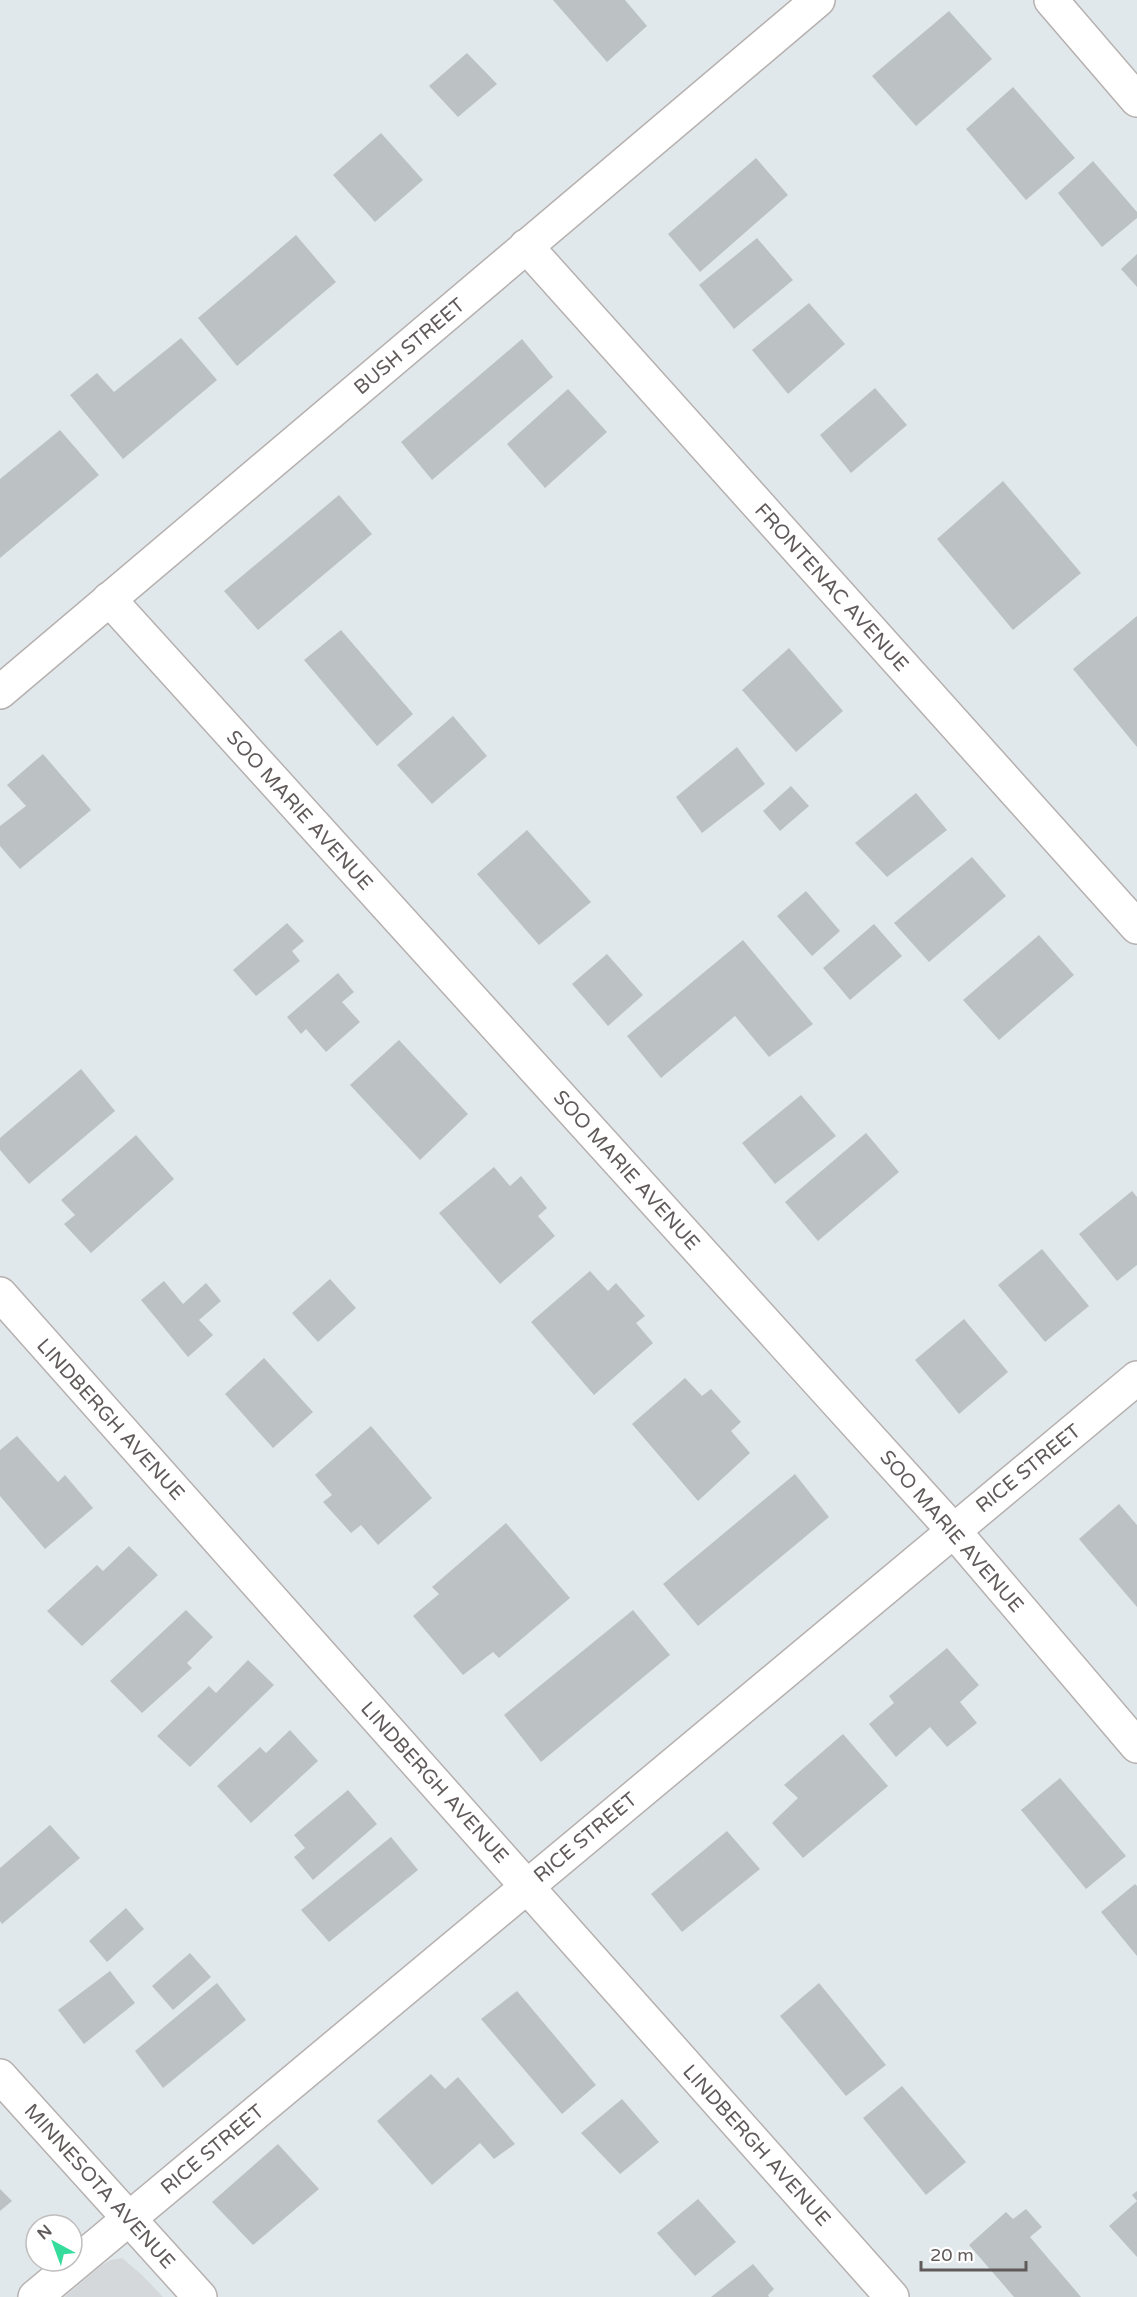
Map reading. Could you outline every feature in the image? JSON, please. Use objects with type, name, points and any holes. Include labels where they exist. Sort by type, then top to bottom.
[{"type":"street","name":"BUSH STREET","points":[[0,692],[818,0]]},
{"type":"street","points":[[1051,0],[1137,100]]},
{"type":"street","name":"FRONTENAC AVENUE","points":[[526,246],[1137,927]]},
{"type":"street","name":"SOO MARIE AVENUE","points":[[110,599],[953,1530],[1137,1746]]},
{"type":"street","name":"LINDBERGH AVENUE","points":[[0,1294],[892,2297]]},
{"type":"street","name":"RICE STREET","points":[[34,2297],[1137,1378]]},
{"type":"street","name":"MINNESOTA AVENUE","points":[[0,2076],[200,2297]]},
{"type":"shaded area","points":[[122,2258],[163,2297],[64,2297],[102,2265]]},
{"type":"building","points":[[553,0],[625,0],[647,26],[607,62]]},
{"type":"building","points":[[949,11],[992,59],[916,126],[872,76]]},
{"type":"building","points":[[467,53],[497,84],[458,117],[429,86]]},
{"type":"building","points":[[1013,87],[1075,158],[1026,200],[966,129]]},
{"type":"building","points":[[381,133],[423,180],[375,222],[333,175]]},
{"type":"building","points":[[756,158],[788,195],[700,272],[668,234]]},
{"type":"building","points":[[1093,161],[1137,212],[1137,218],[1102,247],[1058,193]]},
{"type":"building","points":[[296,235],[336,282],[237,366],[198,318]]},
{"type":"building","points":[[757,238],[793,280],[734,329],[699,285]]},
{"type":"building","points":[[1137,254],[1137,287],[1121,269]]},
{"type":"building","points":[[809,303],[845,344],[788,394],[752,350]]},
{"type":"building","points":[[181,338],[217,380],[123,459],[70,395],[97,373],[114,392]]},
{"type":"building","points":[[522,339],[553,377],[432,480],[401,442]]},
{"type":"building","points":[[875,388],[907,425],[851,473],[820,435]]},
{"type":"building","points":[[568,389],[607,432],[545,488],[507,444]]},
{"type":"building","points":[[60,430],[99,475],[0,558],[0,479]]},
{"type":"building","points":[[1003,481],[1081,573],[1013,630],[937,539]]},
{"type":"building","points":[[339,495],[372,534],[258,630],[224,591]]},
{"type":"building","points":[[1137,616],[1137,747],[1073,669]]},
{"type":"building","points":[[341,630],[413,714],[377,746],[304,660]]},
{"type":"building","points":[[789,648],[843,711],[796,752],[742,690]]},
{"type":"building","points":[[453,716],[487,756],[432,804],[397,765]]},
{"type":"building","points":[[737,747],[765,784],[702,833],[676,797]]},
{"type":"building","points":[[43,754],[91,810],[20,869],[0,846],[0,826],[26,806],[7,785]]},
{"type":"building","points":[[791,786],[809,806],[780,831],[763,811]]},
{"type":"building","points":[[916,793],[947,830],[887,877],[855,843]]},
{"type":"building","points":[[527,830],[591,902],[539,945],[477,874]]},
{"type":"building","points":[[972,857],[1006,896],[929,962],[894,923]]},
{"type":"building","points":[[806,891],[840,931],[812,956],[777,916]]},
{"type":"building","points":[[287,923],[304,941],[292,951],[300,961],[256,996],[233,970]]},
{"type":"building","points":[[874,924],[902,956],[850,1000],[823,968]]},
{"type":"building","points":[[1039,935],[1074,975],[999,1040],[963,1000]]},
{"type":"building","points":[[743,940],[813,1024],[769,1057],[735,1016],[661,1078],[627,1036]]},
{"type":"building","points":[[607,954],[643,995],[608,1026],[572,984]]},
{"type":"building","points":[[338,973],[354,992],[342,1002],[360,1022],[326,1052],[306,1029],[301,1034],[287,1017]]},
{"type":"building","points":[[399,1040],[468,1114],[420,1160],[350,1085]]},
{"type":"building","points":[[81,1069],[115,1111],[29,1184],[0,1150],[0,1138]]},
{"type":"building","points":[[801,1095],[836,1136],[775,1184],[742,1143]]},
{"type":"building","points":[[866,1133],[899,1172],[818,1241],[785,1202]]},
{"type":"building","points":[[136,1135],[174,1179],[91,1253],[64,1224],[75,1215],[61,1200]]},
{"type":"building","points":[[494,1167],[510,1186],[521,1176],[547,1208],[538,1216],[555,1236],[500,1284],[439,1213]]},
{"type":"building","points":[[1132,1191],[1137,1197],[1137,1265],[1117,1281],[1079,1234]]},
{"type":"building","points":[[1042,1249],[1089,1306],[1045,1342],[998,1285]]},
{"type":"building","points":[[590,1271],[608,1291],[616,1283],[645,1316],[636,1323],[653,1343],[594,1395],[531,1322]]},
{"type":"building","points":[[330,1279],[356,1308],[318,1342],[292,1313]]},
{"type":"building","points":[[164,1281],[183,1304],[206,1283],[221,1301],[199,1320],[213,1335],[188,1357],[141,1300]]},
{"type":"building","points":[[964,1319],[1008,1372],[959,1414],[915,1360]]},
{"type":"building","points":[[264,1358],[313,1412],[273,1448],[225,1394]]},
{"type":"building","points":[[685,1378],[702,1396],[711,1389],[741,1422],[731,1431],[750,1453],[698,1501],[632,1424]]},
{"type":"building","points":[[371,1426],[432,1498],[378,1545],[361,1525],[351,1533],[323,1502],[332,1495],[315,1475]]},
{"type":"building","points":[[17,1436],[58,1482],[65,1475],[93,1508],[45,1549],[0,1496],[0,1450]]},
{"type":"building","points":[[795,1474],[829,1517],[698,1626],[663,1584]]},
{"type":"building","points":[[1119,1504],[1137,1525],[1137,1607],[1079,1539]]},
{"type":"building","points":[[506,1523],[570,1598],[499,1658],[493,1652],[463,1675],[413,1616],[439,1594],[432,1587]]},
{"type":"building","points":[[129,1546],[158,1575],[82,1646],[47,1611],[97,1565],[103,1571]]},
{"type":"building","points":[[186,1610],[213,1637],[187,1663],[192,1668],[142,1713],[110,1681]]},
{"type":"building","points":[[633,1610],[670,1655],[541,1762],[504,1715]]},
{"type":"building","points":[[947,1648],[979,1685],[960,1702],[977,1723],[947,1747],[930,1727],[896,1757],[869,1724],[894,1703],[889,1696]]},
{"type":"building","points":[[248,1660],[274,1685],[190,1767],[157,1736],[209,1686],[216,1693]]},
{"type":"building","points":[[290,1730],[318,1761],[251,1823],[217,1786],[260,1747],[266,1753]]},
{"type":"building","points":[[843,1734],[888,1786],[803,1858],[772,1823],[798,1798],[784,1785]]},
{"type":"building","points":[[1060,1778],[1126,1856],[1086,1889],[1021,1810]]},
{"type":"building","points":[[348,1790],[377,1824],[313,1880],[294,1857],[305,1848],[294,1835]]},
{"type":"building","points":[[50,1825],[80,1858],[2,1924],[0,1921],[0,1868]]},
{"type":"building","points":[[727,1831],[760,1869],[682,1932],[651,1894]]},
{"type":"building","points":[[391,1837],[418,1870],[329,1942],[301,1910]]},
{"type":"building","points":[[1135,1884],[1137,1886],[1137,1956],[1101,1912]]},
{"type":"building","points":[[126,1908],[144,1929],[107,1962],[89,1941]]},
{"type":"building","points":[[190,1953],[211,1977],[173,2010],[152,1986]]},
{"type":"building","points":[[110,1971],[135,2003],[84,2044],[58,2010]]},
{"type":"building","points":[[217,1983],[246,2020],[163,2088],[135,2051]]},
{"type":"building","points":[[819,1983],[886,2065],[846,2096],[780,2016]]},
{"type":"building","points":[[517,1991],[596,2085],[562,2114],[481,2019]]},
{"type":"building","points":[[431,2074],[445,2089],[458,2077],[515,2144],[494,2159],[480,2143],[432,2185],[377,2121]]},
{"type":"building","points":[[902,2086],[966,2162],[926,2195],[863,2118]]},
{"type":"building","points":[[622,2099],[659,2142],[620,2174],[581,2133]]},
{"type":"building","points":[[278,2144],[319,2189],[253,2245],[212,2202]]},
{"type":"building","points":[[0,2189],[12,2201],[0,2211]]},
{"type":"building","points":[[1137,2191],[1137,2201],[1132,2195]]},
{"type":"building","points":[[698,2199],[736,2242],[695,2276],[657,2233]]},
{"type":"building","points":[[1137,2201],[1137,2257],[1109,2226]]},
{"type":"building","points":[[1026,2209],[1042,2227],[1030,2237],[1081,2297],[1014,2297],[969,2245],[1006,2212],[1013,2219]]},
{"type":"building","points":[[753,2264],[774,2289],[768,2295],[769,2297],[711,2297]]}]
